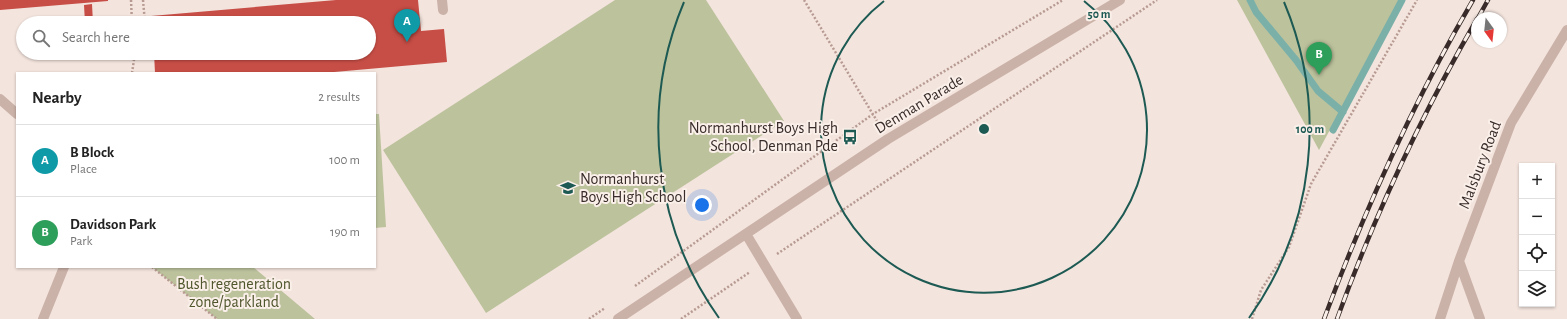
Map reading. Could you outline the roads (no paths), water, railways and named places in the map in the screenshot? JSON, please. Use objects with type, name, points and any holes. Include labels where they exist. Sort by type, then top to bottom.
[{"type":"street","points":[[442,0],[443,10]]},
{"type":"street","name":"Denman Parade","points":[[618,319],[888,139],[1120,0]]},
{"type":"street","name":"Malsbury Road","points":[[1440,319],[1459,261],[1511,123],[1567,30]]},
{"type":"street","points":[[0,99],[16,113]]},
{"type":"street","points":[[746,234],[797,319]]},
{"type":"street","points":[[1459,261],[1480,319]]},
{"type":"street","points":[[43,319],[64,268]]},
{"type":"waterway","points":[[1250,0],[1256,12],[1296,60],[1318,91],[1343,112]]},
{"type":"waterway","points":[[1333,130],[1402,0]]},
{"type":"railway","points":[[1324,319],[1356,237],[1392,156],[1451,38],[1473,0]]},
{"type":"railway","points":[[1481,12],[1488,0]]},
{"type":"railway","points":[[1337,319],[1367,242],[1400,166],[1437,92],[1471,30]]},
{"type":"place","name":"B Block","points":[[407,42]]},
{"type":"place","name":"Davidson Park","points":[[1319,75]]},
{"type":"place","name":"Normanhurst Boys High School, Denman Pde","points":[[850,137]]},
{"type":"place","name":"Normanhurst Boys High School","points":[[568,188]]},
{"type":"park label","name":"Bush regeneration zone/parkland","points":[[234,293]]}]
